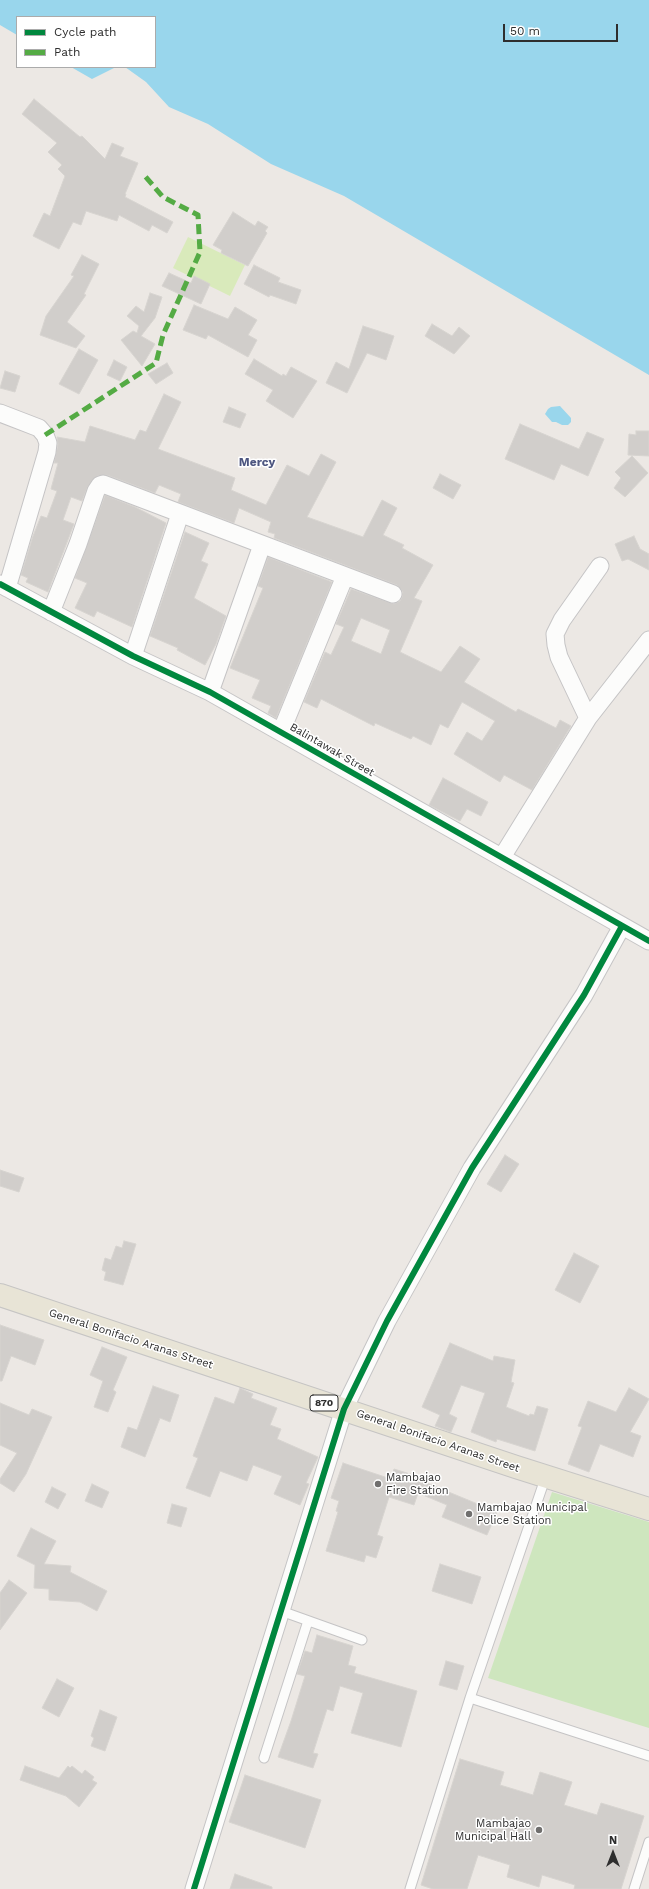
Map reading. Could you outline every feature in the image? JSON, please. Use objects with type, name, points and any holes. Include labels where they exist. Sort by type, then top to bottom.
[{"type":"main road","name":"General Bonifacio Aranas Street","points":[[0,1295],[649,1509]]},
{"type":"street","points":[[0,412],[39,428],[45,435],[48,443],[47,452],[3,586]]},
{"type":"street","points":[[51,612],[78,544],[96,491],[100,485],[103,484],[393,594]]},
{"type":"street","points":[[133,656],[180,514]]},
{"type":"street","points":[[210,692],[262,545]]},
{"type":"street","points":[[588,718],[559,657],[555,634],[562,620],[600,566]]},
{"type":"street","points":[[281,732],[345,576]]},
{"type":"street","name":"Balintawak Street","points":[[3,586],[133,656],[210,692],[649,941]]},
{"type":"street","points":[[502,857],[588,718],[649,640]]},
{"type":"street","points":[[194,1889],[344,1409],[387,1321],[472,1168],[584,995],[622,926]]},
{"type":"lane","points":[[410,1889],[470,1698],[546,1476]]},
{"type":"lane","points":[[281,1611],[362,1640]]},
{"type":"lane","points":[[264,1758],[308,1621]]},
{"type":"lane","points":[[470,1698],[649,1756]]},
{"type":"lane","points":[[634,1889],[649,1842]]},
{"type":"green space","points":[[188,237],[245,265],[230,296],[173,268]]},
{"type":"green space","points":[[552,1492],[649,1522],[649,1728],[488,1678]]},
{"type":"water","points":[[0,0],[649,0],[649,375],[344,196],[271,164],[208,124],[169,107],[146,82],[126,68],[156,68],[156,16],[16,16],[16,34],[0,25]]},
{"type":"water","points":[[73,68],[114,68],[92,79]]},
{"type":"water","points":[[560,406],[571,418],[571,422],[568,425],[552,422],[545,414],[551,407]]},
{"type":"building","points":[[34,99],[80,137],[82,136],[105,159],[112,143],[124,148],[120,156],[138,163],[125,197],[173,222],[167,233],[152,225],[149,231],[119,215],[117,221],[86,211],[81,225],[73,222],[59,249],[33,236],[44,213],[50,216],[65,176],[58,169],[62,165],[48,152],[57,143],[22,114]]},
{"type":"building","points":[[233,212],[255,226],[258,221],[268,227],[265,231],[267,233],[248,266],[221,253],[222,250],[213,245]]},
{"type":"building","points":[[82,255],[99,264],[84,294],[86,295],[67,322],[85,336],[76,348],[40,335],[46,316],[74,276],[71,275]]},
{"type":"building","points":[[254,265],[280,278],[278,282],[301,290],[296,304],[270,295],[269,297],[244,284]]},
{"type":"building","points":[[169,273],[191,283],[194,276],[210,284],[201,304],[162,286]]},
{"type":"building","points":[[150,293],[162,297],[155,318],[141,336],[155,344],[142,366],[121,340],[133,331],[137,333],[139,326],[127,316],[136,306],[144,312]]},
{"type":"building","points":[[194,305],[228,319],[235,307],[257,320],[248,335],[257,340],[248,357],[208,335],[206,339],[183,330]]},
{"type":"building","points":[[432,324],[452,336],[459,327],[470,336],[454,354],[425,336]]},
{"type":"building","points":[[363,326],[394,336],[386,360],[367,353],[347,393],[326,383],[336,362],[349,369]]},
{"type":"building","points":[[79,349],[98,360],[79,394],[59,384]]},
{"type":"building","points":[[254,359],[282,376],[283,374],[286,376],[291,367],[317,381],[293,418],[266,401],[273,390],[245,374]]},
{"type":"building","points":[[114,360],[127,367],[120,381],[107,375]]},
{"type":"building","points":[[167,363],[173,373],[156,384],[148,374]]},
{"type":"building","points":[[5,371],[20,376],[15,392],[0,388]]},
{"type":"building","points":[[164,394],[181,402],[158,449],[235,478],[231,490],[266,505],[287,465],[309,476],[321,454],[336,462],[307,517],[363,537],[382,500],[397,508],[383,535],[404,545],[402,548],[433,565],[414,598],[422,601],[400,652],[441,672],[460,646],[480,659],[464,682],[516,712],[518,709],[556,728],[560,720],[571,726],[532,790],[504,775],[500,782],[454,754],[467,732],[482,741],[495,721],[462,702],[448,728],[440,724],[431,745],[413,736],[411,739],[375,723],[374,726],[321,699],[317,708],[304,702],[325,652],[331,655],[344,627],[336,624],[351,589],[394,604],[400,601],[403,592],[397,585],[274,538],[275,534],[268,532],[271,522],[239,508],[234,523],[178,502],[181,494],[159,485],[155,493],[107,475],[97,476],[88,486],[82,501],[71,497],[63,520],[74,524],[48,592],[26,582],[28,578],[21,575],[33,536],[41,516],[47,518],[57,491],[51,489],[58,463],[54,463],[58,444],[57,437],[85,442],[90,426],[135,440],[140,430],[146,432]],"holes":[[[361,618],[390,630],[381,654],[351,641]]]},
{"type":"building","points":[[229,407],[246,414],[240,428],[223,422]]},
{"type":"building","points":[[520,424],[579,449],[587,432],[604,439],[588,476],[561,464],[554,480],[505,459]]},
{"type":"building","points":[[636,431],[649,431],[649,456],[628,455],[629,434],[636,435]]},
{"type":"building","points":[[632,456],[648,473],[625,497],[614,488],[621,478],[615,472]]},
{"type":"building","points":[[440,474],[461,485],[453,499],[433,488]]},
{"type":"building","points":[[105,495],[135,507],[166,523],[132,627],[97,611],[94,617],[75,608],[87,583],[75,578]]},
{"type":"building","points":[[185,532],[209,543],[201,561],[208,564],[194,598],[226,616],[216,644],[205,665],[177,650],[178,648],[150,636]]},
{"type":"building","points":[[634,536],[640,549],[649,554],[649,570],[628,559],[622,561],[615,544]]},
{"type":"building","points":[[268,557],[332,582],[276,718],[268,713],[271,706],[252,698],[260,680],[230,668],[263,588],[258,586]]},
{"type":"building","points":[[443,778],[488,802],[481,816],[467,809],[460,821],[429,805]]},
{"type":"building","points":[[505,1155],[519,1164],[501,1192],[487,1184]]},
{"type":"building","points":[[0,1170],[24,1178],[19,1192],[0,1186]]},
{"type":"building","points":[[124,1241],[136,1244],[123,1285],[104,1280],[106,1272],[102,1270],[105,1258],[111,1260],[116,1246],[122,1248]]},
{"type":"building","points":[[574,1253],[599,1266],[580,1303],[555,1290]]},
{"type":"building","points":[[0,1325],[44,1340],[35,1365],[11,1356],[2,1381],[0,1381]]},
{"type":"building","points":[[450,1343],[493,1361],[494,1356],[515,1360],[511,1382],[514,1383],[506,1407],[529,1416],[530,1414],[534,1415],[537,1406],[548,1409],[535,1451],[497,1439],[496,1442],[471,1432],[485,1393],[461,1385],[449,1414],[457,1418],[451,1432],[435,1426],[440,1415],[422,1407]]},
{"type":"building","points":[[102,1347],[127,1357],[113,1390],[116,1392],[108,1412],[94,1407],[103,1381],[90,1375]]},
{"type":"building","points":[[153,1386],[179,1395],[170,1422],[160,1418],[145,1457],[121,1447],[128,1427],[137,1430]]},
{"type":"building","points":[[240,1388],[253,1394],[251,1398],[277,1408],[270,1425],[281,1429],[277,1439],[318,1457],[306,1483],[309,1484],[300,1505],[274,1494],[282,1476],[253,1465],[247,1481],[220,1471],[210,1497],[186,1488],[198,1458],[193,1456],[215,1397],[234,1404]]},
{"type":"building","points":[[629,1388],[649,1399],[630,1432],[641,1436],[633,1457],[600,1444],[589,1472],[568,1464],[582,1427],[578,1426],[588,1401],[616,1412]]},
{"type":"building","points":[[0,1403],[29,1415],[32,1409],[52,1417],[26,1474],[14,1492],[0,1483],[0,1479],[17,1453],[0,1445]]},
{"type":"building","points":[[343,1463],[391,1479],[394,1469],[423,1478],[422,1481],[497,1512],[487,1535],[442,1517],[447,1505],[418,1493],[414,1505],[389,1497],[377,1535],[383,1537],[376,1558],[366,1555],[364,1562],[326,1551],[338,1512],[336,1511],[339,1501],[331,1498]]},
{"type":"building","points":[[92,1484],[109,1492],[102,1508],[85,1501]]},
{"type":"building","points":[[52,1487],[66,1494],[58,1509],[45,1502]]},
{"type":"building","points":[[172,1504],[187,1508],[181,1527],[167,1523]]},
{"type":"building","points":[[31,1528],[56,1541],[44,1564],[71,1566],[70,1572],[107,1591],[97,1611],[80,1602],[49,1600],[49,1589],[34,1588],[35,1565],[17,1556]]},
{"type":"building","points":[[440,1564],[481,1577],[472,1604],[432,1591]]},
{"type":"building","points":[[9,1580],[27,1593],[0,1630],[0,1593]]},
{"type":"building","points":[[317,1635],[353,1646],[348,1665],[356,1667],[354,1673],[417,1691],[401,1747],[351,1733],[363,1693],[340,1686],[333,1711],[327,1709],[313,1753],[318,1754],[313,1768],[278,1757],[305,1676],[297,1674],[305,1651],[312,1653]]},
{"type":"building","points":[[446,1661],[464,1666],[457,1690],[439,1685]]},
{"type":"building","points":[[57,1679],[74,1688],[59,1717],[42,1708]]},
{"type":"building","points":[[100,1710],[117,1717],[105,1751],[91,1746],[94,1738],[91,1736]]},
{"type":"building","name":"Mambajao Municipal Hall","points":[[460,1759],[504,1772],[500,1785],[533,1795],[540,1772],[572,1782],[564,1805],[597,1815],[601,1803],[644,1816],[621,1889],[574,1889],[575,1885],[542,1875],[539,1887],[507,1877],[510,1865],[478,1855],[467,1889],[433,1889],[421,1885]]},
{"type":"building","points":[[25,1766],[59,1778],[68,1766],[70,1768],[72,1766],[82,1774],[85,1770],[94,1777],[92,1780],[97,1783],[79,1807],[66,1796],[20,1780]]},
{"type":"building","points":[[245,1775],[321,1800],[305,1848],[229,1822]]},
{"type":"building","points":[[235,1874],[272,1887],[272,1889],[230,1889]]},
{"type":"marked path","points":[[45,435],[156,363],[163,335],[200,252],[198,215],[163,197],[144,175]]},
{"type":"cycle path","points":[[0,584],[133,656],[210,692],[649,941]]},
{"type":"cycle path","points":[[194,1889],[344,1409],[387,1321],[472,1168],[584,995],[622,926]]},
{"type":"place","name":"Mambajao Fire Station","points":[[378,1484]]},
{"type":"place","name":"Mambajao Municipal Police Station","points":[[469,1514]]},
{"type":"place","name":"Mambajao Municipal Hall","points":[[539,1830]]},
{"type":"district","name":"Mercy","points":[[257,462]]}]
